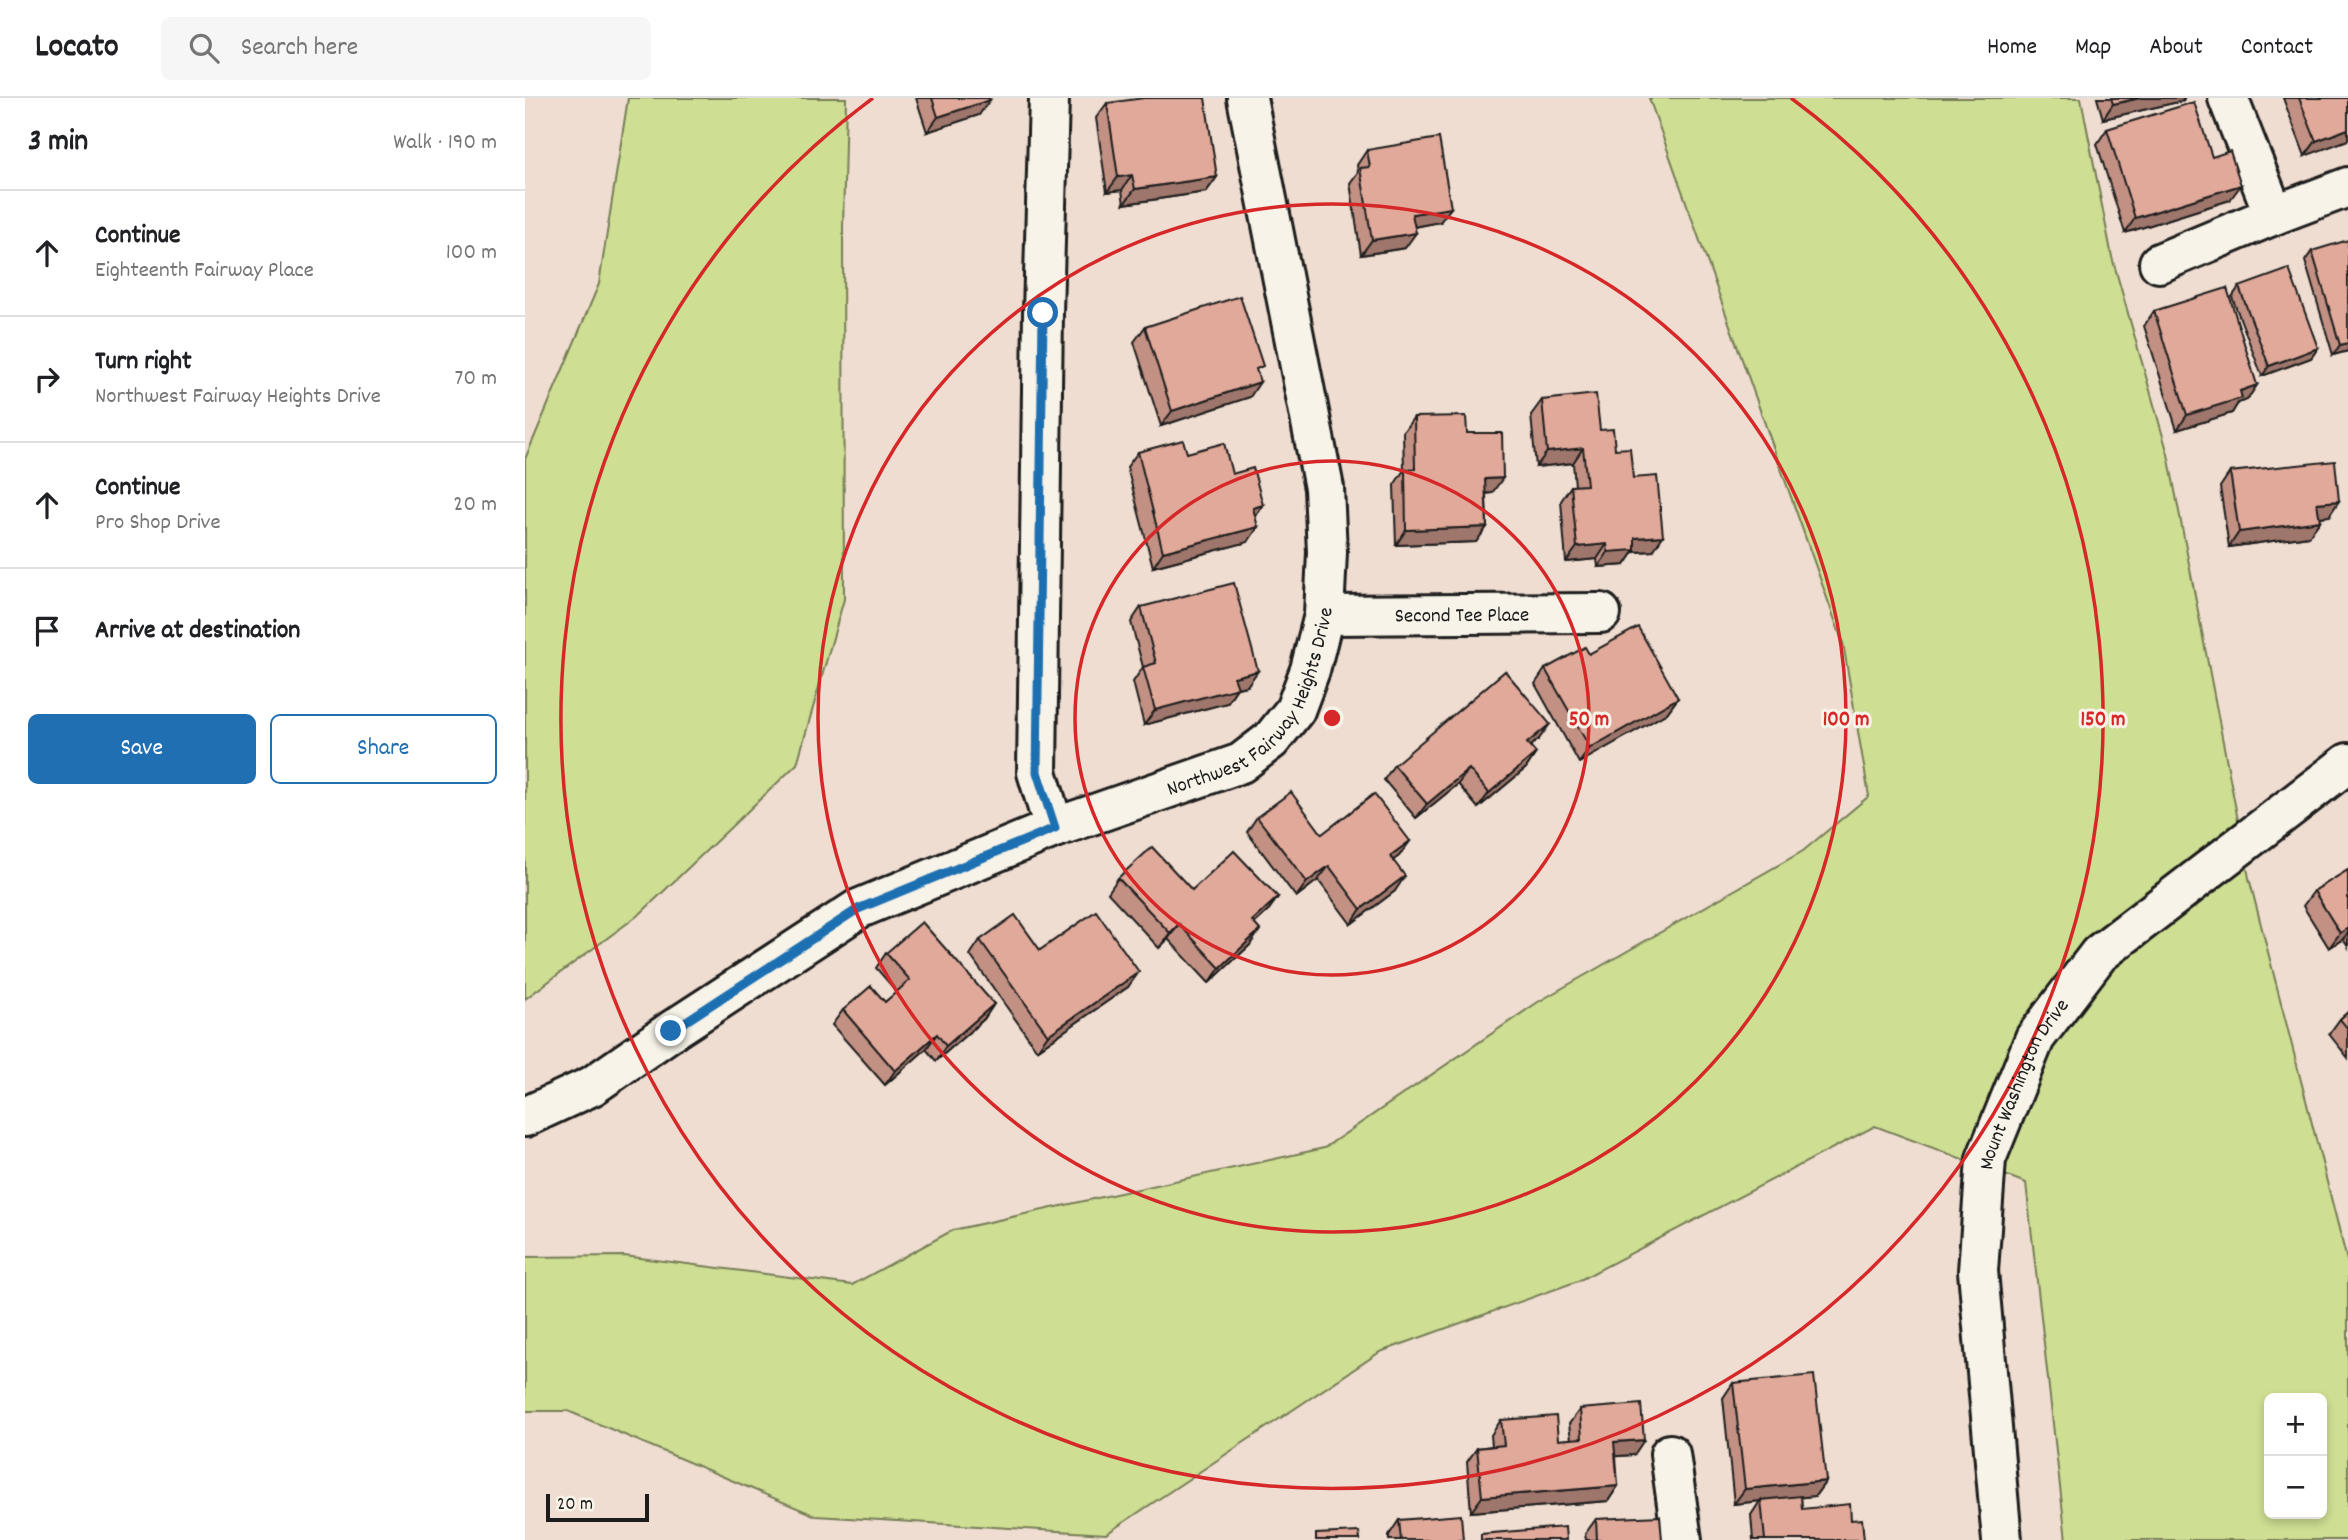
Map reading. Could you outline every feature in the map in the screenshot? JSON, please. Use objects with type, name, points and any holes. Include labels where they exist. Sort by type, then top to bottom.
[{"type":"street","points":[[1049,98],[1043,313],[1037,772],[1055,828]]},
{"type":"street","name":"Northwest Fairway Heights Drive","points":[[525,1116],[592,1086],[858,909],[1055,828],[1241,763],[1271,740],[1295,710],[1310,670],[1324,615],[1327,552],[1324,488],[1247,98]]},
{"type":"street","points":[[2228,98],[2274,215]]},
{"type":"street","points":[[2159,263],[2348,187]]},
{"type":"street","name":"Second Tee Place","points":[[1324,615],[1601,613]]},
{"type":"street","name":"Mount Washington Drive","points":[[2002,1540],[1977,1271],[1986,1159],[2035,1038],[2099,954],[2348,763]]},
{"type":"street","points":[[1669,1454],[1682,1540]]},
{"type":"green space","points":[[628,98],[846,98],[843,228],[844,599],[797,764],[641,913],[525,999],[525,459],[599,284]]},
{"type":"green space","points":[[1649,98],[2081,98],[2112,257],[2168,454],[2249,878],[2348,1264],[2348,1540],[2066,1540],[2026,1183],[1875,1126],[1578,1281],[1380,1352],[1106,1534],[816,1516],[568,1411],[525,1411],[525,1257],[624,1256],[852,1285],[953,1230],[1324,1148],[1538,1002],[1803,851],[1869,796],[1843,643]]},
{"type":"building","points":[[932,98],[989,98],[990,100],[938,117]]},
{"type":"building","points":[[1144,98],[1205,98],[1217,177],[1135,189],[1132,175],[1118,177],[1107,103]]},
{"type":"building","points":[[2111,98],[2140,98],[2113,104]]},
{"type":"building","points":[[2299,98],[2348,98],[2348,129],[2316,141]]},
{"type":"building","points":[[2194,102],[2212,157],[2230,151],[2241,185],[2135,218],[2107,129]]},
{"type":"building","points":[[1439,138],[1451,208],[1412,214],[1416,233],[1372,240],[1360,168],[1370,167],[1367,150]]},
{"type":"building","points":[[2348,240],[2348,343],[2340,345],[2312,251]]},
{"type":"building","points":[[2289,269],[2318,348],[2269,366],[2239,287]]},
{"type":"building","points":[[2227,288],[2257,385],[2240,391],[2242,398],[2187,415],[2154,311]]},
{"type":"building","points":[[1240,296],[1263,366],[1256,369],[1260,382],[1172,411],[1145,327]]},
{"type":"building","points":[[1596,394],[1600,430],[1613,429],[1615,449],[1630,448],[1633,478],[1657,476],[1663,536],[1635,538],[1635,550],[1608,552],[1607,544],[1577,547],[1571,486],[1587,485],[1583,448],[1547,452],[1542,400]]},
{"type":"building","points":[[1466,416],[1467,433],[1502,433],[1503,478],[1485,479],[1487,527],[1406,530],[1405,470],[1415,469],[1414,417]]},
{"type":"building","points":[[1183,440],[1187,453],[1224,443],[1232,474],[1253,468],[1263,505],[1253,508],[1258,527],[1163,552],[1138,452]]},
{"type":"building","points":[[2335,461],[2339,501],[2317,503],[2320,521],[2239,532],[2230,472]]},
{"type":"building","points":[[1234,583],[1258,671],[1234,677],[1238,688],[1155,710],[1143,667],[1156,663],[1141,607]]},
{"type":"building","points":[[1638,627],[1678,698],[1590,748],[1545,669],[1585,647],[1589,654]]},
{"type":"building","points":[[1505,671],[1550,724],[1527,743],[1536,753],[1489,793],[1469,769],[1427,804],[1394,765]]},
{"type":"building","points":[[1291,792],[1322,834],[1374,794],[1410,841],[1390,856],[1405,876],[1361,909],[1329,866],[1307,882],[1257,817]]},
{"type":"building","points":[[1152,847],[1192,890],[1234,851],[1278,897],[1252,921],[1260,930],[1220,968],[1179,924],[1170,933],[1118,878]]},
{"type":"building","points":[[2348,870],[2348,928],[2340,933],[2314,891]]},
{"type":"building","points":[[1096,911],[1139,972],[1048,1035],[980,940],[1015,915],[1040,950]]},
{"type":"building","points":[[922,922],[994,1004],[946,1046],[937,1034],[895,1071],[843,1010],[871,986],[885,1002],[910,980],[886,953]]},
{"type":"building","points":[[2348,1012],[2348,1029],[2340,1019]]},
{"type":"building","points":[[1814,1375],[1826,1481],[1745,1489],[1733,1383]]},
{"type":"building","points":[[1641,1404],[1644,1440],[1614,1442],[1618,1486],[1482,1497],[1477,1448],[1504,1445],[1501,1420],[1556,1416],[1558,1440],[1582,1438],[1580,1409]]},
{"type":"building","points":[[1801,1496],[1802,1509],[1850,1504],[1851,1520],[1862,1519],[1864,1540],[1765,1540],[1761,1500]]},
{"type":"building","points":[[1461,1515],[1463,1540],[1401,1540],[1399,1520]]},
{"type":"building","points":[[1660,1516],[1662,1540],[1597,1540],[1596,1519]]},
{"type":"building","points":[[1565,1527],[1566,1540],[1481,1540],[1481,1534]]},
{"type":"building","points":[[1359,1532],[1360,1540],[1316,1540],[1316,1534]]},
{"type":"route","points":[[671,1031],[858,909],[1055,828],[1037,772],[1043,313]]}]
